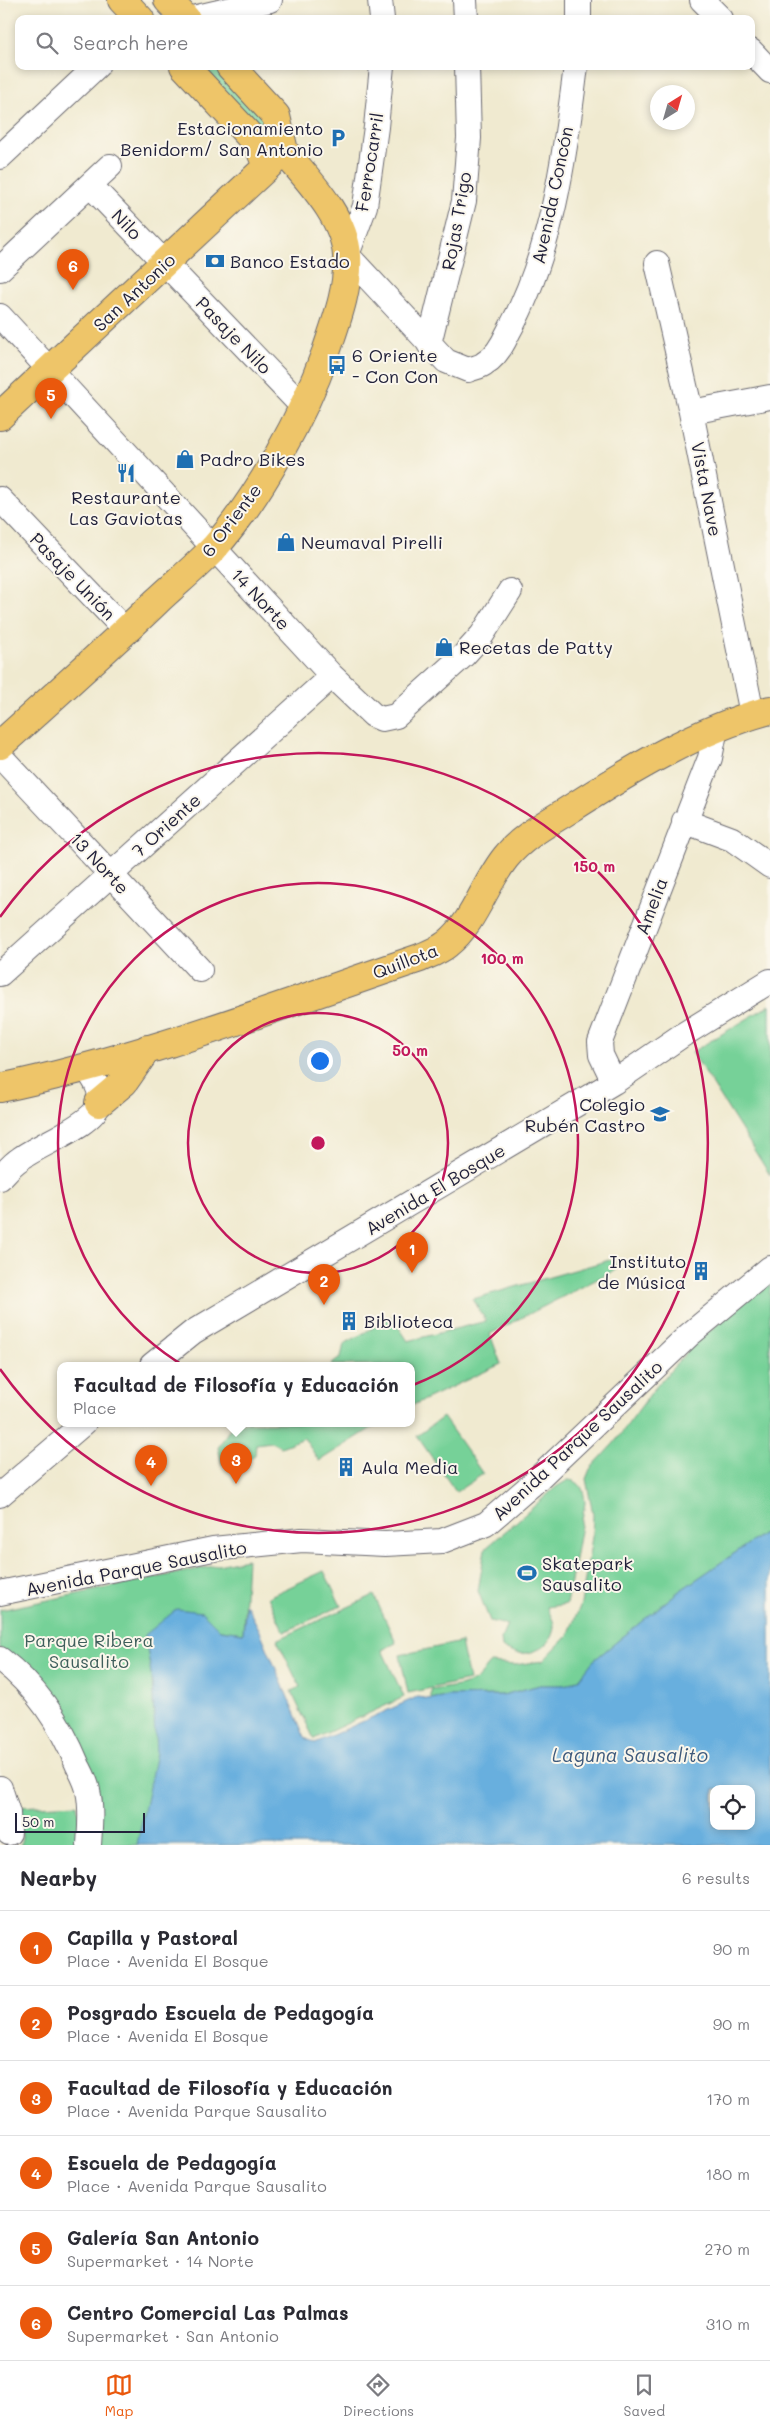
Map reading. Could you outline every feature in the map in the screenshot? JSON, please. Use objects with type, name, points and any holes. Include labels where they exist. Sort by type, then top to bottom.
[{"type":"main road","points":[[122,0],[136,15]]},
{"type":"main road","points":[[168,0],[184,15]]},
{"type":"main road","points":[[188,70],[259,146],[324,199],[338,225],[347,255]]},
{"type":"main road","points":[[234,70],[276,116],[276,159]]},
{"type":"main road","name":"San Antonio","points":[[0,416],[276,159]]},
{"type":"main road","name":"6 Oriente","points":[[0,745],[214,548],[243,510],[303,407],[334,328],[344,291],[347,255]]},
{"type":"main road","name":"Quillota","points":[[0,1088],[86,1068],[147,1049],[420,958],[446,946],[461,931],[507,856],[524,840],[597,792],[716,728],[761,712]]},
{"type":"main road","points":[[99,1103],[124,1082],[147,1049]]},
{"type":"street","points":[[205,15],[270,0]]},
{"type":"street","points":[[380,0],[382,15]]},
{"type":"street","points":[[465,0],[466,15]]},
{"type":"street","points":[[578,15],[579,0]]},
{"type":"street","points":[[702,0],[717,15]]},
{"type":"street","points":[[755,55],[769,70]]},
{"type":"street","points":[[0,157],[93,70]]},
{"type":"street","name":"Ferrocarril","points":[[347,255],[365,206],[382,70]]},
{"type":"street","name":"Rojas Trigo","points":[[429,344],[464,201],[469,138],[467,70]]},
{"type":"street","name":"Avenida Concón","points":[[347,255],[446,361],[468,370],[486,363],[500,348],[514,322],[534,275],[550,219],[562,158],[575,70]]},
{"type":"street","points":[[0,269],[110,166]]},
{"type":"street","name":"Nilo","points":[[90,185],[165,263]]},
{"type":"street","name":"Pasaje Nilo","points":[[165,263],[303,407]]},
{"type":"street","name":"Vista Nave","points":[[658,264],[761,712]]},
{"type":"street","name":"14 Norte","points":[[0,316],[332,676],[373,715],[382,719],[396,716],[482,635],[510,591]]},
{"type":"street","points":[[691,412],[770,397]]},
{"type":"street","name":"Pasaje Unión","points":[[0,499],[126,631]]},
{"type":"street","name":"7 Oriente","points":[[0,974],[332,676]]},
{"type":"street","name":"Amelia","points":[[614,1082],[601,1055],[600,1042],[710,758],[716,728]]},
{"type":"street","name":"13 Norte","points":[[0,756],[200,970]]},
{"type":"street","points":[[684,821],[732,839],[770,866]]},
{"type":"street","name":"Avenida El Bosque","points":[[156,1362],[193,1332],[614,1082],[681,1036],[770,981]]},
{"type":"street","points":[[0,1178],[20,1159],[78,1126],[93,1113],[99,1103],[97,1087],[86,1068]]},
{"type":"street","name":"Avenida Parque Sausalito","points":[[0,1593],[213,1549],[302,1540],[384,1544],[442,1541],[486,1524],[530,1486],[689,1335],[770,1268]]},
{"type":"street","points":[[0,1495],[79,1427]]},
{"type":"street","points":[[0,1660],[14,1670],[40,1696],[61,1728],[88,1791],[89,1845]]},
{"type":"street","points":[[0,1788],[8,1813],[9,1832]]},
{"type":"green space","points":[[207,70],[222,70],[269,122],[262,132]]},
{"type":"green space","points":[[770,1005],[770,1175],[692,1052]]},
{"type":"green space","points":[[613,1259],[617,1269],[490,1334],[501,1364],[415,1404],[415,1362],[335,1362],[341,1357],[344,1344],[392,1317],[408,1341],[486,1321],[473,1299]]},
{"type":"green space","points":[[770,1281],[770,1529],[678,1592],[593,1661],[579,1679],[565,1685],[540,1685],[503,1695],[447,1696],[431,1699],[431,1690],[459,1686],[475,1681],[491,1663],[514,1665],[543,1661],[568,1635],[581,1604],[592,1537],[593,1514],[586,1479],[590,1469],[614,1443],[654,1389],[696,1342]]},
{"type":"green space","points":[[443,1417],[483,1474],[456,1492],[417,1436]]},
{"type":"green space","points":[[231,1427],[374,1427],[319,1461],[304,1438],[281,1447],[271,1442],[256,1444],[255,1455],[233,1468],[222,1464],[218,1448]]},
{"type":"green space","name":"Skatepark Sausalito","points":[[568,1480],[576,1482],[581,1487],[585,1503],[567,1604],[547,1607],[554,1626],[548,1642],[542,1647],[526,1653],[509,1651],[502,1647],[501,1639],[507,1625],[490,1621],[478,1591],[485,1549],[556,1487]]},
{"type":"green space","name":"Parque Ribera Sausalito","points":[[247,1559],[243,1633],[220,1630],[202,1612],[145,1635],[152,1680],[157,1753],[138,1842],[137,1845],[100,1845],[75,1733],[42,1681],[0,1648],[0,1610]]},
{"type":"green space","points":[[324,1571],[341,1606],[284,1632],[268,1597]]},
{"type":"green space","points":[[374,1595],[396,1643],[382,1650],[404,1697],[314,1739],[291,1691],[300,1687],[277,1640]]},
{"type":"green space","points":[[461,1642],[469,1680],[408,1693],[400,1655]]},
{"type":"green space","points":[[77,1804],[80,1827],[79,1845],[20,1845],[22,1837],[19,1807]]},
{"type":"water","name":"Laguna Sausalito","points":[[770,1529],[770,1845],[137,1845],[156,1753],[152,1680],[145,1635],[177,1609],[202,1612],[220,1630],[243,1633],[246,1604],[260,1631],[305,1738],[315,1743],[417,1697],[431,1699],[447,1696],[503,1695],[540,1685],[565,1685],[579,1679],[593,1661],[678,1592]]},
{"type":"place","name":"Estacionamiento Benidorm/ San Antonio","points":[[338,138]]},
{"type":"place","name":"Banco Estado","points":[[215,261]]},
{"type":"place","name":"Centro Comercial Las Palmas","points":[[73,290]]},
{"type":"place","name":"6 Oriente - Con Con","points":[[337,365]]},
{"type":"place","name":"Galería San Antonio","points":[[51,419]]},
{"type":"place","name":"Padro Bikes","points":[[185,459]]},
{"type":"place","name":"Restaurante Las Gaviotas","points":[[126,473]]},
{"type":"place","name":"Neumaval Pirelli","points":[[286,542]]},
{"type":"place","name":"Recetas de Patty","points":[[444,647]]},
{"type":"place","name":"Colegio Rubén Castro","points":[[660,1114]]},
{"type":"place","name":"Instituto de Música","points":[[701,1271]]},
{"type":"place","name":"Capilla y Pastoral","points":[[412,1273]]},
{"type":"place","name":"Posgrado Escuela de Pedagogía","points":[[324,1305]]},
{"type":"place","name":"Biblioteca","points":[[349,1321]]},
{"type":"place","name":"Aula Media","points":[[346,1467]]},
{"type":"place","name":"Facultad de Filosofía y Educación","points":[[236,1484]]},
{"type":"place","name":"Escuela de Pedagogía","points":[[151,1486]]},
{"type":"place","name":"Skatepark Sausalito","points":[[527,1573]]}]
